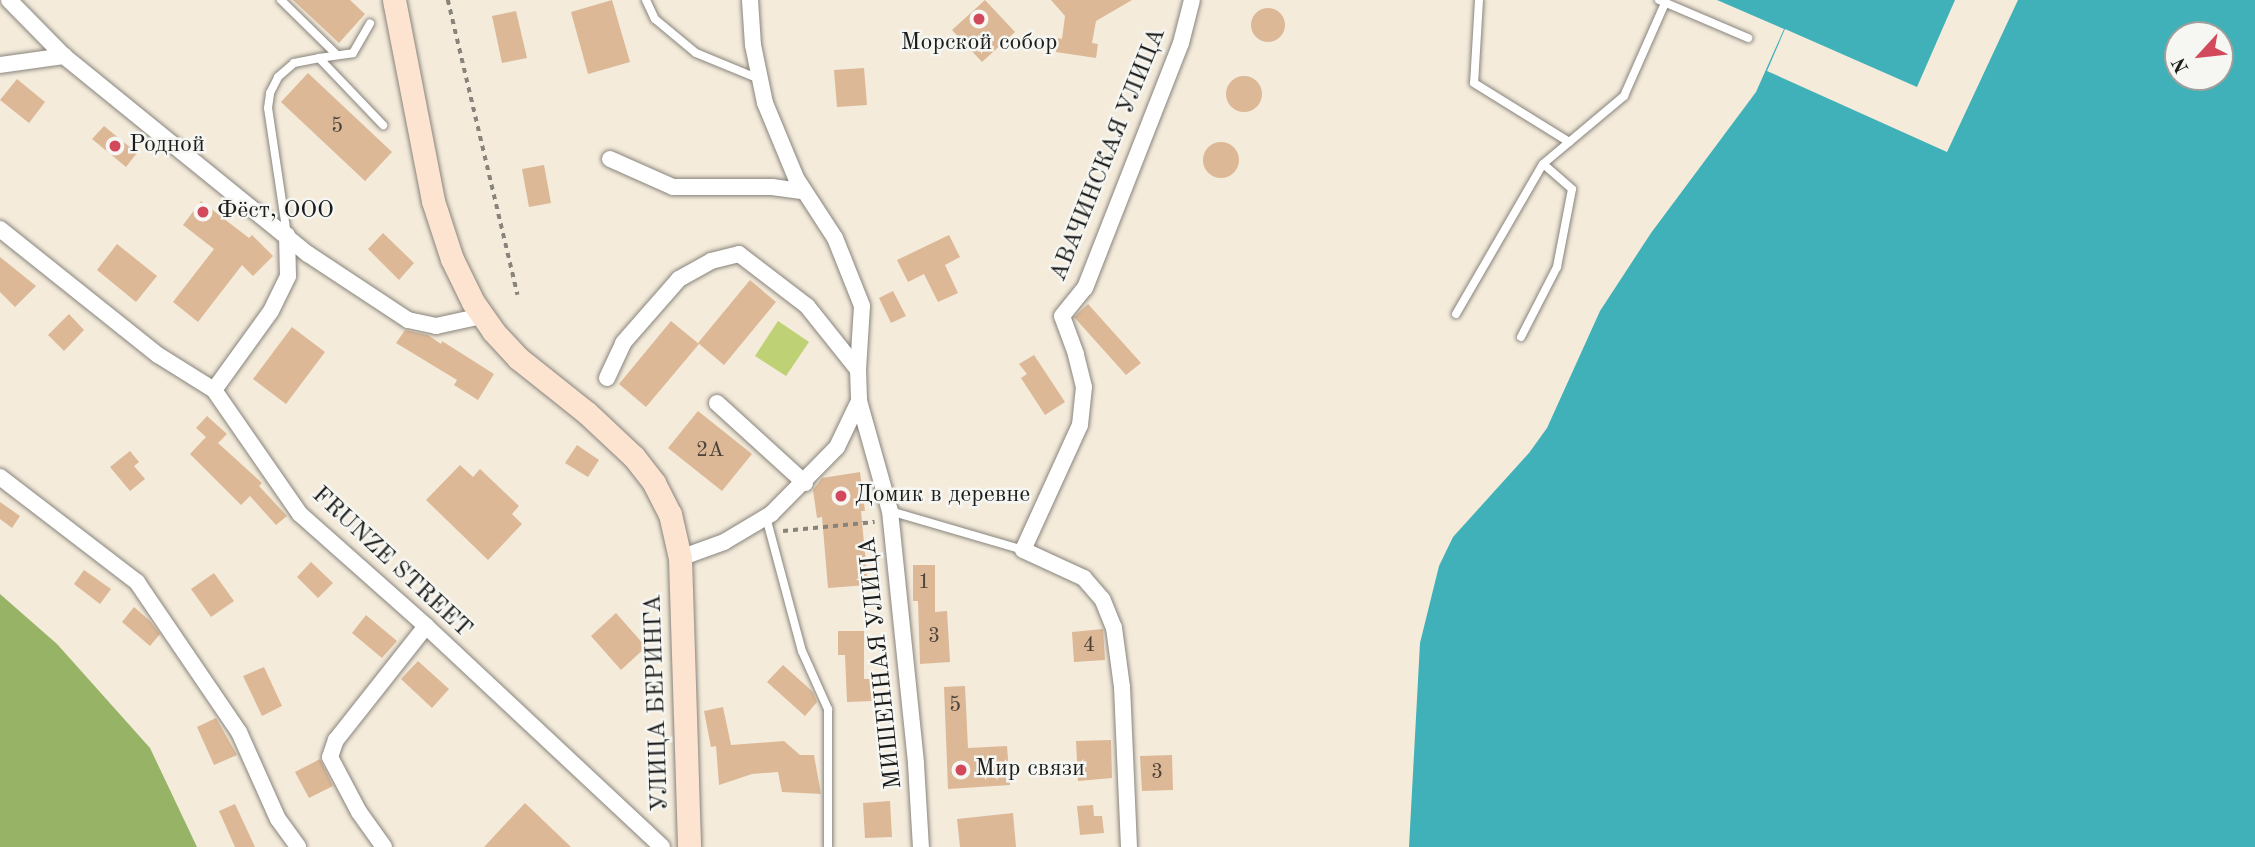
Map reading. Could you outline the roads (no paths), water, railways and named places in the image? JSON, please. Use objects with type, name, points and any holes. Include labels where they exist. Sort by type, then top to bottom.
[{"type":"main road","name":"УЛИЦА БЕРИНГА","points":[[394,0],[433,201],[452,259],[482,316],[518,358],[610,433],[643,468],[670,514],[680,558],[689,847]]},
{"type":"street","points":[[9,0],[64,57],[308,254],[408,320],[436,326],[482,316]]},
{"type":"street","name":"МИШЕННАЯ УЛИЦА","points":[[750,0],[759,79],[765,103],[802,191],[835,238],[862,306],[859,401],[891,516],[916,764],[921,847]]},
{"type":"street","name":"АВАЧИНСКАЯ УЛИЦА","points":[[1023,550],[1080,425],[1084,387],[1076,354],[1062,316],[1085,288],[1181,43],[1192,0]]},
{"type":"street","points":[[0,65],[64,57]]},
{"type":"street","points":[[610,159],[673,187],[772,187],[802,191]]},
{"type":"street","name":"FRUNZE STREET","points":[[0,229],[158,355],[214,390],[300,514],[426,626],[662,847]]},
{"type":"street","points":[[214,390],[271,311],[288,276],[287,235]]},
{"type":"street","points":[[607,378],[623,343],[679,279],[711,261],[739,254],[807,306],[858,370]]},
{"type":"street","points":[[680,558],[724,541],[766,517],[805,483],[837,447],[859,401]]},
{"type":"street","points":[[717,403],[805,483]]},
{"type":"street","points":[[0,477],[136,582],[239,732],[278,818],[298,847]]},
{"type":"street","points":[[1023,550],[1084,578],[1102,600],[1114,628],[1122,687],[1129,847]]},
{"type":"street","points":[[384,847],[359,812],[330,757],[336,740],[426,626]]},
{"type":"lane","points":[[281,0],[337,55]]},
{"type":"lane","points":[[646,0],[655,19],[696,53],[759,79]]},
{"type":"lane","points":[[1479,0],[1474,83],[1569,142]]},
{"type":"lane","points":[[1456,314],[1543,164],[1624,96],[1662,1],[1748,38]]},
{"type":"lane","points":[[287,235],[274,154],[270,93],[278,77],[294,63],[353,53],[370,23]]},
{"type":"lane","points":[[319,58],[383,125]]},
{"type":"lane","points":[[1521,337],[1557,267],[1572,189],[1543,164]]},
{"type":"lane","points":[[891,516],[1023,550]]},
{"type":"lane","points":[[766,517],[802,651],[828,709],[828,847]]},
{"type":"water","points":[[1717,0],[2255,0],[2255,847],[1409,847],[1420,643],[1439,566],[1453,537],[1529,453],[1547,428],[1600,311],[1651,233],[1756,92],[1784,29]]},
{"type":"place","name":"Морской собор","points":[[979,19]]},
{"type":"place","name":"Родной","points":[[115,146]]},
{"type":"place","name":"Фёст, ООО","points":[[203,212]]},
{"type":"place","name":"Домик в деревне","points":[[841,496]]},
{"type":"place","name":"Мир связи","points":[[961,770]]}]
